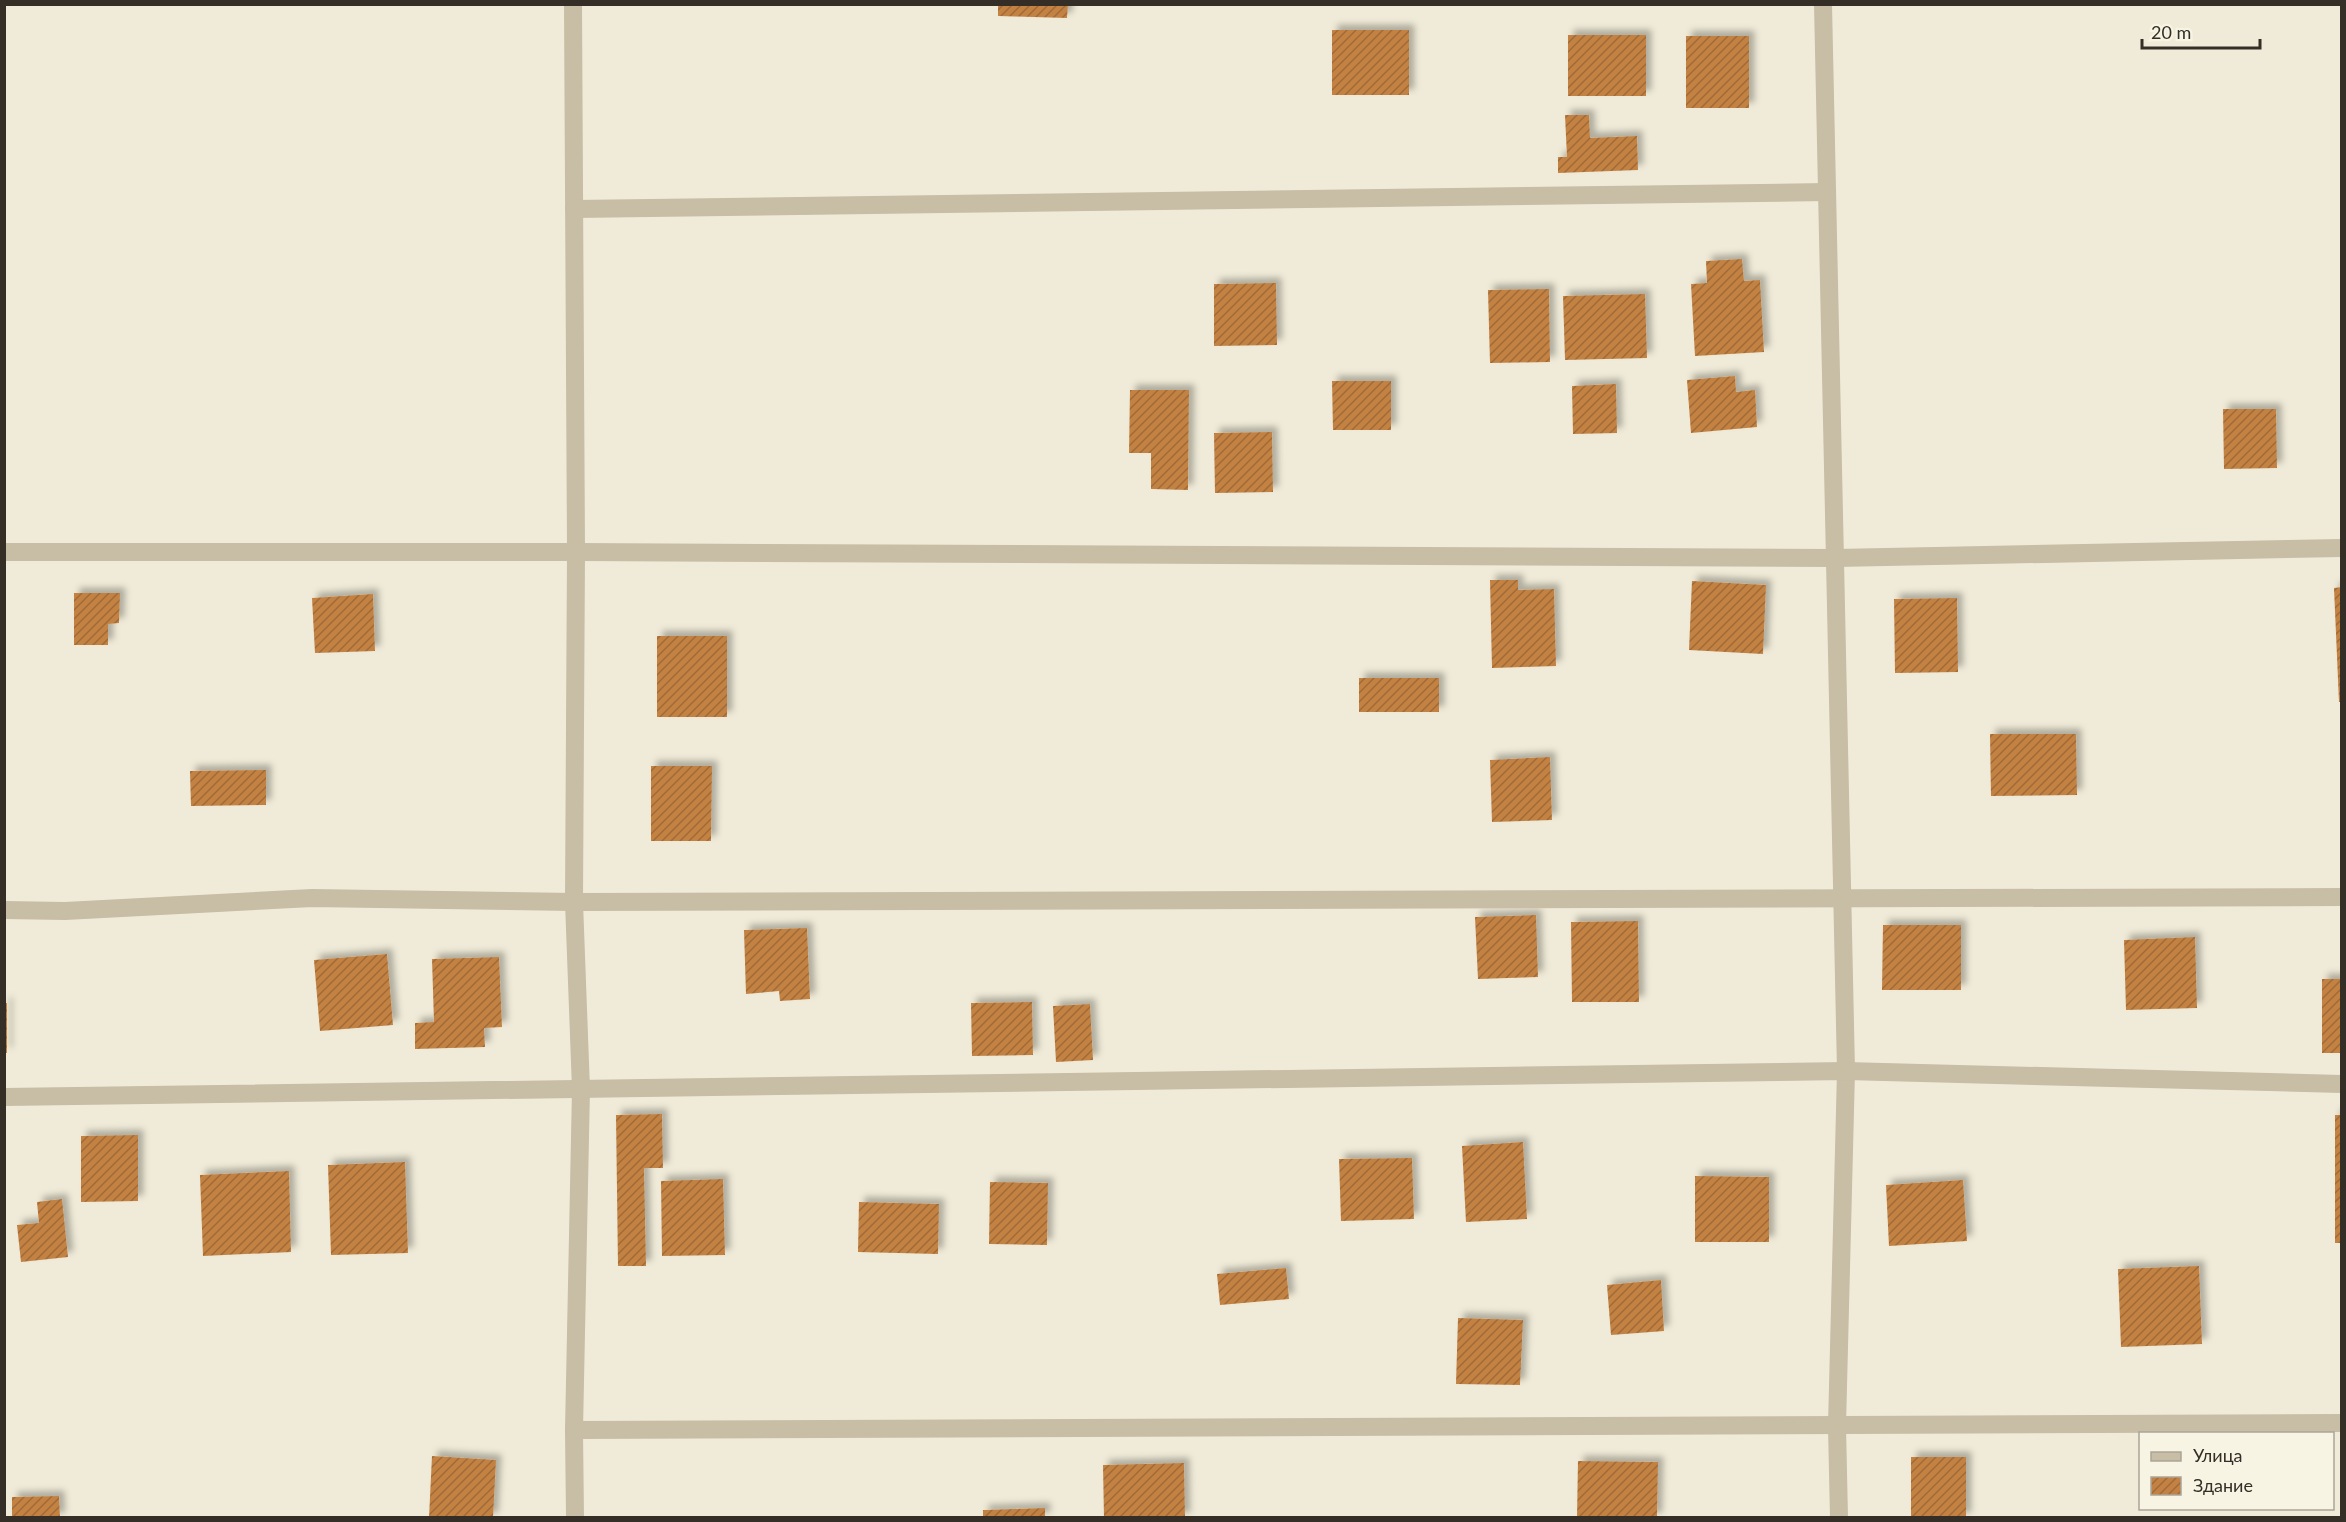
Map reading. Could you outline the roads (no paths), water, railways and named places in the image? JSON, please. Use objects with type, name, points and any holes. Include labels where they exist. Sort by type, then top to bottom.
[{"type":"street","points":[[573,4],[576,552],[574,902],[581,1089],[574,1430],[575,1518]]},
{"type":"street","points":[[1823,4],[1846,1071],[1838,1426],[1839,1518]]},
{"type":"street","points":[[574,210],[1827,192]]},
{"type":"street","points":[[4,552],[576,552],[1836,558],[2342,548]]},
{"type":"street","points":[[4,910],[65,911],[312,898],[574,902],[2342,897]]},
{"type":"street","points":[[4,1097],[1846,1071],[2342,1084]]},
{"type":"street","points":[[574,1430],[2342,1423]]}]
